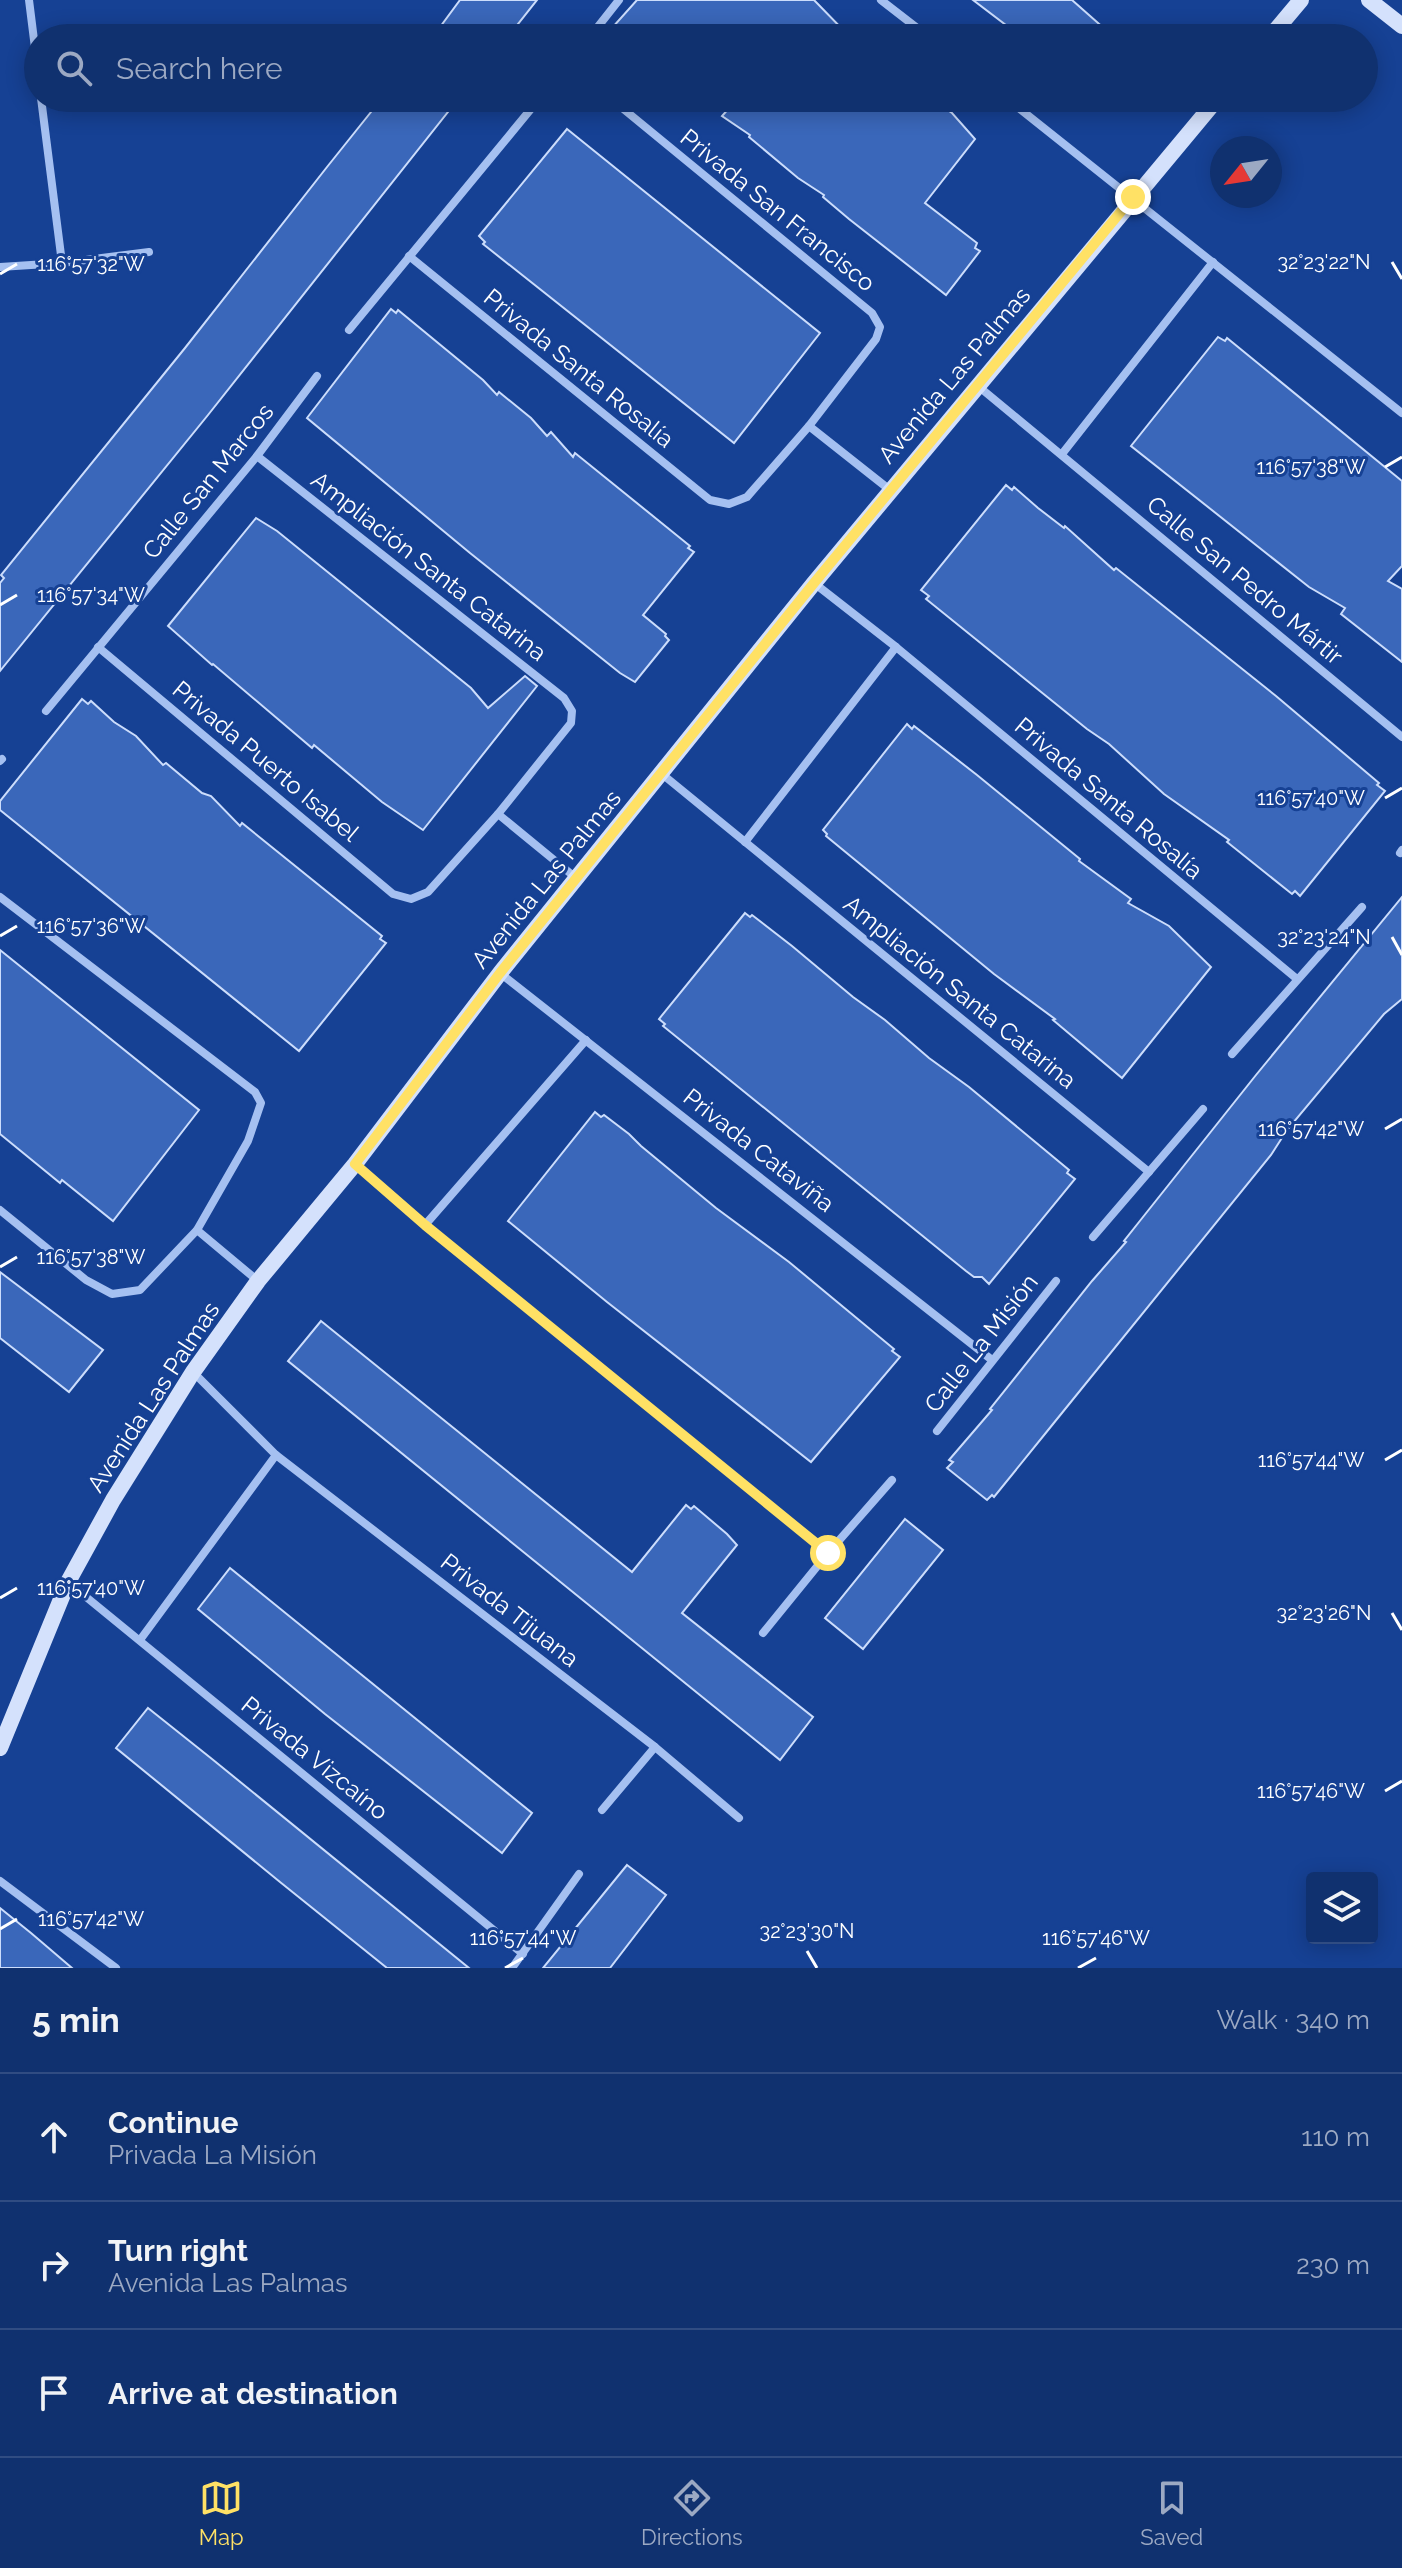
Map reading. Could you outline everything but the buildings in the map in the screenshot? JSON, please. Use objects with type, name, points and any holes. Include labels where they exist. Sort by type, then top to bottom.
[{"type":"main road","points":[[1281,24],[1301,0]]},
{"type":"main road","points":[[1369,0],[1402,26]]},
{"type":"main road","name":"Avenida Las Palmas","points":[[0,1748],[68,1582],[113,1500],[193,1372],[258,1281],[355,1164],[500,973],[814,583],[1206,112]]},
{"type":"street","points":[[29,0],[32,24]]},
{"type":"street","points":[[600,24],[619,0]]},
{"type":"street","points":[[881,0],[912,24]]},
{"type":"street","points":[[43,112],[62,263]]},
{"type":"street","points":[[349,330],[528,112]]},
{"type":"street","name":"Privada San Francisco","points":[[627,112],[872,313],[880,327],[876,339],[809,426]]},
{"type":"street","points":[[1024,112],[1402,413]]},
{"type":"street","points":[[0,267],[149,252]]},
{"type":"street","name":"Privada Santa Rosalía","points":[[409,256],[710,500],[729,504],[747,497],[809,426]]},
{"type":"street","points":[[1062,454],[1213,262]]},
{"type":"street","name":"Calle San Marcos","points":[[46,711],[257,456],[317,376]]},
{"type":"street","name":"Calle San Pedro Mártir","points":[[977,386],[1402,737]]},
{"type":"street","points":[[809,426],[890,490]]},
{"type":"street","name":"Ampliación Santa Catarina","points":[[257,456],[564,698],[572,711],[571,723],[498,814]]},
{"type":"street","name":"Privada Santa Rosalía","points":[[814,583],[896,647],[1297,979]]},
{"type":"street","name":"Privada Puerto Isabel","points":[[98,647],[393,894],[411,899],[428,892],[498,814]]},
{"type":"street","points":[[745,842],[896,647]]},
{"type":"street","name":"Ampliación Santa Catarina","points":[[662,774],[1149,1172]]},
{"type":"street","points":[[498,814],[576,878]]},
{"type":"street","points":[[0,897],[255,1092],[261,1103],[248,1141],[197,1230],[140,1290],[112,1294],[86,1280],[0,1210]]},
{"type":"street","points":[[1232,1054],[1362,907]]},
{"type":"street","name":"Privada Cataviña","points":[[500,973],[992,1360]]},
{"type":"street","points":[[425,1225],[586,1040]]},
{"type":"street","points":[[1093,1237],[1203,1109]]},
{"type":"street","points":[[355,1164],[425,1225],[828,1553]]},
{"type":"street","points":[[197,1230],[258,1281]]},
{"type":"street","name":"Calle La Misión","points":[[937,1431],[1056,1281]]},
{"type":"street","name":"Privada Tijuana","points":[[193,1372],[276,1455],[655,1747],[739,1818]]},
{"type":"street","points":[[140,1640],[276,1455]]},
{"type":"street","points":[[763,1633],[892,1480]]},
{"type":"street","name":"Privada Vizcaíno","points":[[68,1582],[523,1954]]},
{"type":"street","points":[[602,1810],[655,1747]]},
{"type":"street","points":[[512,1968],[579,1874]]},
{"type":"street","points":[[0,1881],[116,1968]]},
{"type":"route","points":[[828,1553],[425,1225],[355,1164],[576,878],[814,583],[1133,197]]}]
